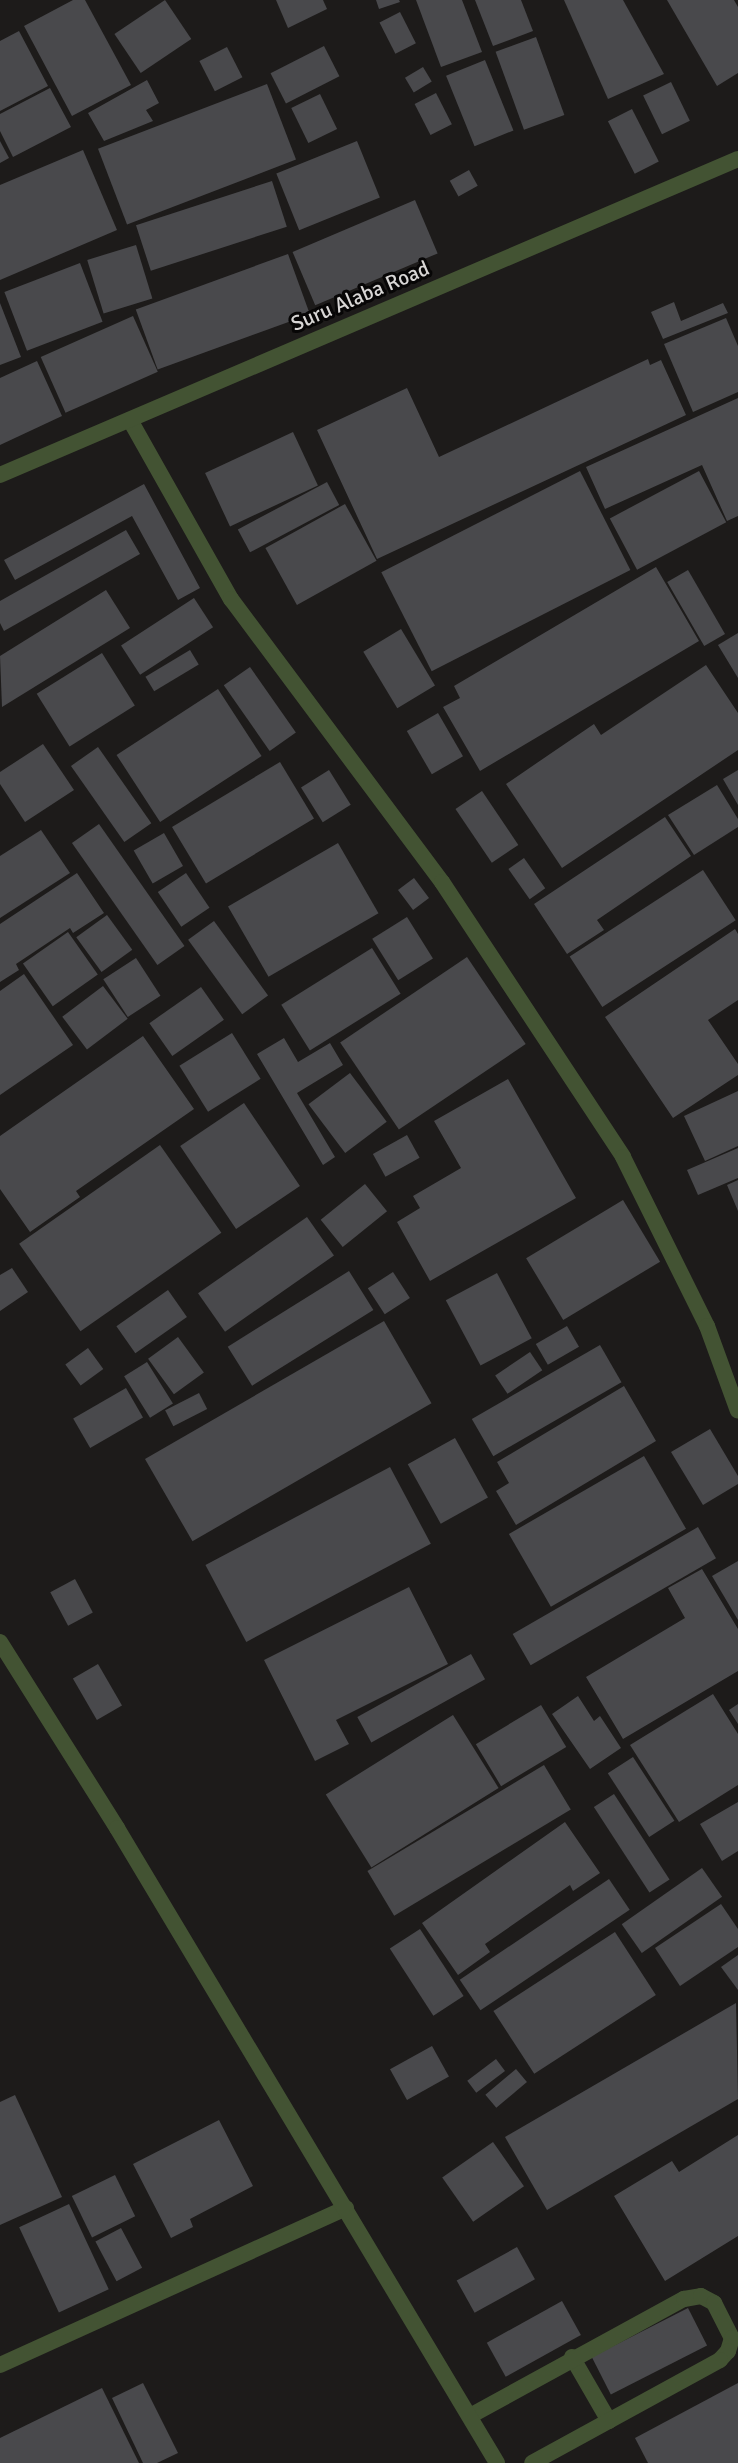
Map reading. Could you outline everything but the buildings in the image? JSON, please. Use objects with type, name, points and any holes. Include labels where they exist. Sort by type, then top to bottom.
[{"type":"street","name":"Suru Alaba Road","points":[[0,475],[738,159]]},
{"type":"street","points":[[129,420],[231,599],[442,882],[623,1157],[707,1326],[738,1411]]},
{"type":"street","points":[[0,1642],[117,1828],[497,2463]]},
{"type":"street","points":[[0,2365],[346,2208]]},
{"type":"street","points":[[470,2416],[572,2357],[684,2299],[701,2296],[714,2303],[732,2338],[724,2355],[532,2463]]},
{"type":"street","points":[[572,2357],[609,2421]]}]
